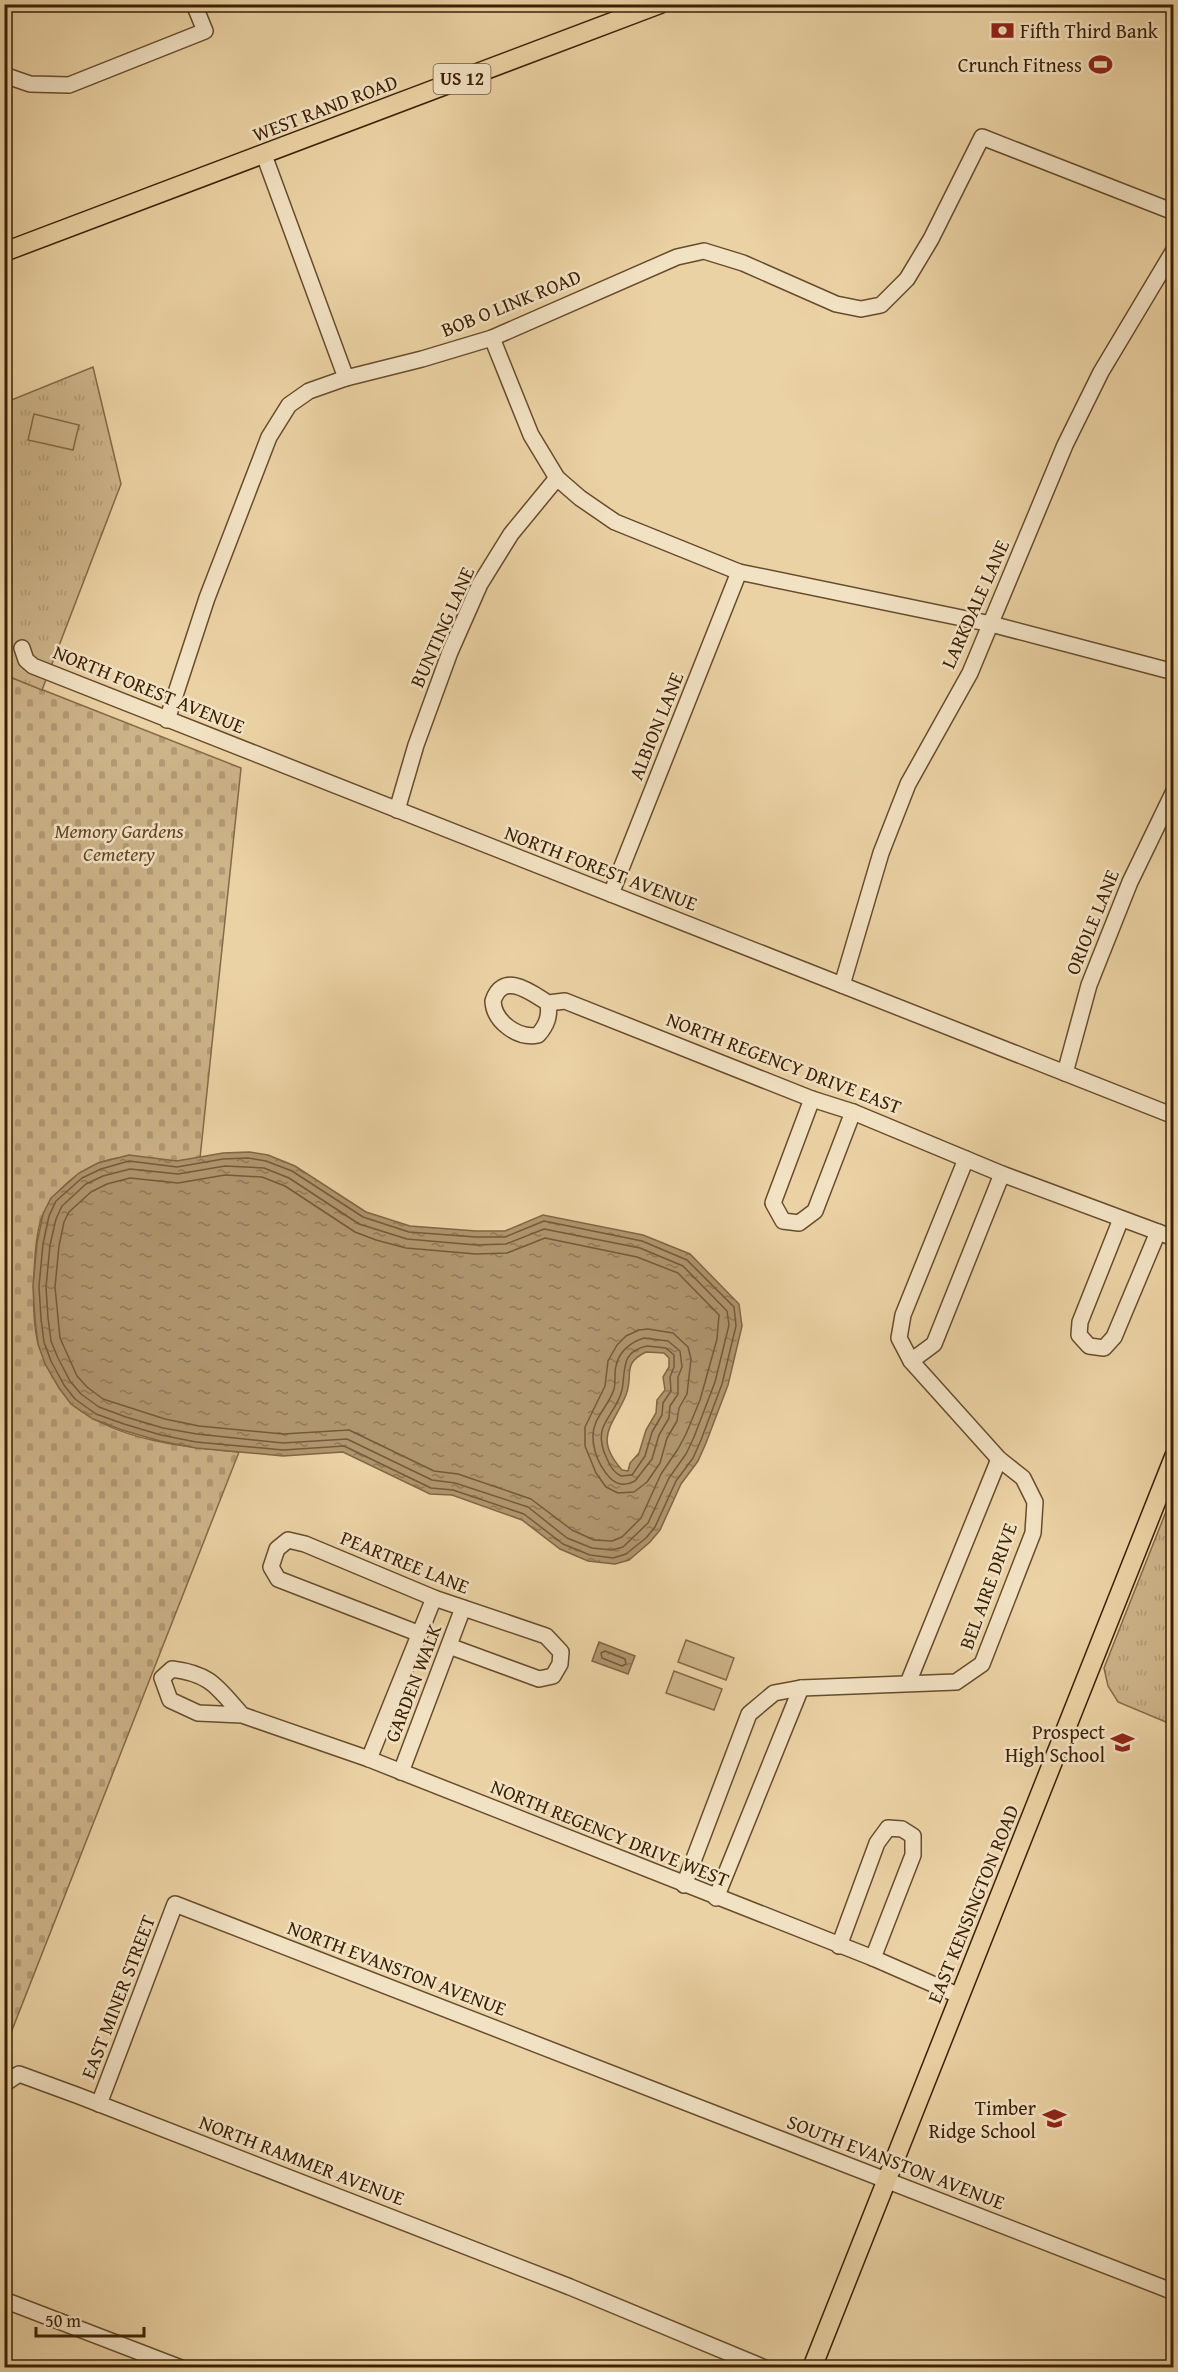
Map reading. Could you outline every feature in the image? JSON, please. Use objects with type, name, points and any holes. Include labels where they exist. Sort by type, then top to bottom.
[{"type":"main road","name":"WEST RAND ROAD","points":[[4,252],[660,4]]},
{"type":"main road","name":"EAST KENSINGTON ROAD","points":[[812,2367],[1173,1457]]},
{"type":"street","points":[[4,75],[30,84],[69,85],[205,31],[194,4]]},
{"type":"street","name":"BOB O LINK ROAD","points":[[167,720],[207,598],[269,437],[288,405],[309,391],[346,378],[492,338],[677,257],[704,251],[743,263],[836,304],[861,309],[881,306],[907,279],[931,239],[982,137],[1173,212]]},
{"type":"street","points":[[264,155],[346,378]]},
{"type":"street","name":"LARKDALE LANE","points":[[842,985],[881,853],[908,784],[969,673],[1070,435],[1101,372],[1173,250]]},
{"type":"street","points":[[492,338],[531,435],[557,478],[580,498],[615,522],[739,573],[991,624],[1173,672]]},
{"type":"street","name":"BUNTING LANE","points":[[397,810],[427,714],[450,652],[480,584],[511,534],[557,478]]},
{"type":"street","name":"ALBION LANE","points":[[611,894],[739,573]]},
{"type":"street","name":"NORTH FOREST AVENUE","points":[[22,648],[26,660],[33,666],[1173,1116]]},
{"type":"street","name":"ORIOLE LANE","points":[[1065,1073],[1089,985],[1130,882],[1173,791]]},
{"type":"street","name":"NORTH REGENCY DRIVE EAST","points":[[548,1003],[565,1001],[812,1099],[853,1112],[1002,1174],[1173,1238]]},
{"type":"street","points":[[812,1099],[773,1203],[783,1221],[799,1223],[815,1211],[853,1112]]},
{"type":"street","name":"BEL AIRE DRIVE","points":[[684,1885],[749,1714],[774,1693],[801,1688],[956,1682],[982,1665],[1033,1533],[1035,1502],[1023,1478],[999,1459],[911,1361],[899,1338],[903,1315],[966,1159]]},
{"type":"street","points":[[911,1361],[934,1344],[1002,1174]]},
{"type":"street","points":[[1121,1219],[1080,1322],[1079,1335],[1089,1346],[1104,1348],[1114,1337],[1158,1232]]},
{"type":"street","name":"BEL AIRE DRIVE","points":[[908,1683],[999,1459]]},
{"type":"street","name":"PEARTREE LANE","points":[[420,1634],[278,1579],[271,1567],[277,1549],[288,1540],[305,1544],[434,1598],[546,1636],[561,1652],[560,1664],[553,1676],[539,1679],[449,1646]]},
{"type":"street","name":"GARDEN WALK","points":[[369,1759],[434,1598]]},
{"type":"street","name":"GARDEN WALK","points":[[401,1772],[463,1608]]},
{"type":"street","name":"NORTH REGENCY DRIVE WEST","points":[[242,1715],[212,1681],[192,1671],[172,1669],[162,1678],[170,1700],[198,1713],[242,1715],[369,1759],[716,1898],[873,1958],[960,1996]]},
{"type":"street","points":[[716,1898],[801,1688]]},
{"type":"street","points":[[839,1946],[877,1843],[888,1828],[902,1829],[913,1836],[913,1855],[873,1958]]},
{"type":"street","name":"NORTH EVANSTON AVENUE","points":[[175,1904],[603,2071]]},
{"type":"street","name":"EAST MINER STREET","points":[[99,2104],[175,1904]]},
{"type":"street","name":"SOUTH EVANSTON AVENUE","points":[[603,2071],[1173,2292]]},
{"type":"street","name":"NORTH RAMMER AVENUE","points":[[4,2084],[19,2074],[570,2287],[765,2367]]},
{"type":"street","points":[[4,2300],[181,2367]]},
{"type":"green space","points":[[93,367],[121,484],[42,690],[5,675],[4,403]]},
{"type":"green space","points":[[34,414],[79,425],[73,450],[28,440]]},
{"type":"green space","name":"Memory Gardens Cemetery","points":[[5,675],[241,768],[200,1158],[166,1161],[119,1158],[97,1164],[73,1178],[54,1197],[40,1223],[35,1257],[34,1296],[34,1315],[39,1347],[74,1406],[92,1418],[131,1435],[196,1448],[239,1452],[5,2048]]},
{"type":"green space","points":[[1173,1494],[1174,1725],[1118,1702],[1108,1686],[1104,1668]]},
{"type":"green space","points":[[686,1640],[734,1658],[726,1680],[678,1662]]},
{"type":"green space","points":[[674,1671],[722,1689],[714,1710],[666,1693]]},
{"type":"water","points":[[249,1152],[268,1155],[295,1166],[366,1212],[410,1226],[505,1231],[543,1215],[643,1235],[690,1254],[739,1304],[742,1326],[728,1385],[706,1443],[698,1461],[681,1484],[660,1530],[650,1542],[629,1560],[615,1564],[588,1561],[560,1549],[522,1520],[452,1495],[430,1494],[343,1452],[283,1456],[196,1448],[122,1430],[93,1419],[71,1404],[45,1364],[38,1344],[35,1320],[33,1286],[37,1243],[43,1214],[51,1198],[79,1173],[98,1163],[129,1155],[177,1161],[223,1153]],"holes":[[[646,1352],[664,1353],[669,1358],[669,1367],[663,1377],[665,1390],[657,1400],[656,1413],[646,1430],[639,1453],[630,1463],[628,1471],[622,1470],[613,1459],[607,1440],[611,1424],[626,1395],[631,1366],[638,1356]]]},
{"type":"water","points":[[599,1642],[635,1656],[628,1674],[592,1661]]},
{"type":"place","name":"Fifth Third Bank","points":[[1002,31]]},
{"type":"place","name":"Crunch Fitness","points":[[1100,65]]},
{"type":"place","name":"Prospect High School","points":[[1123,1743]]},
{"type":"place","name":"Timber Ridge School","points":[[1054,2119]]}]
